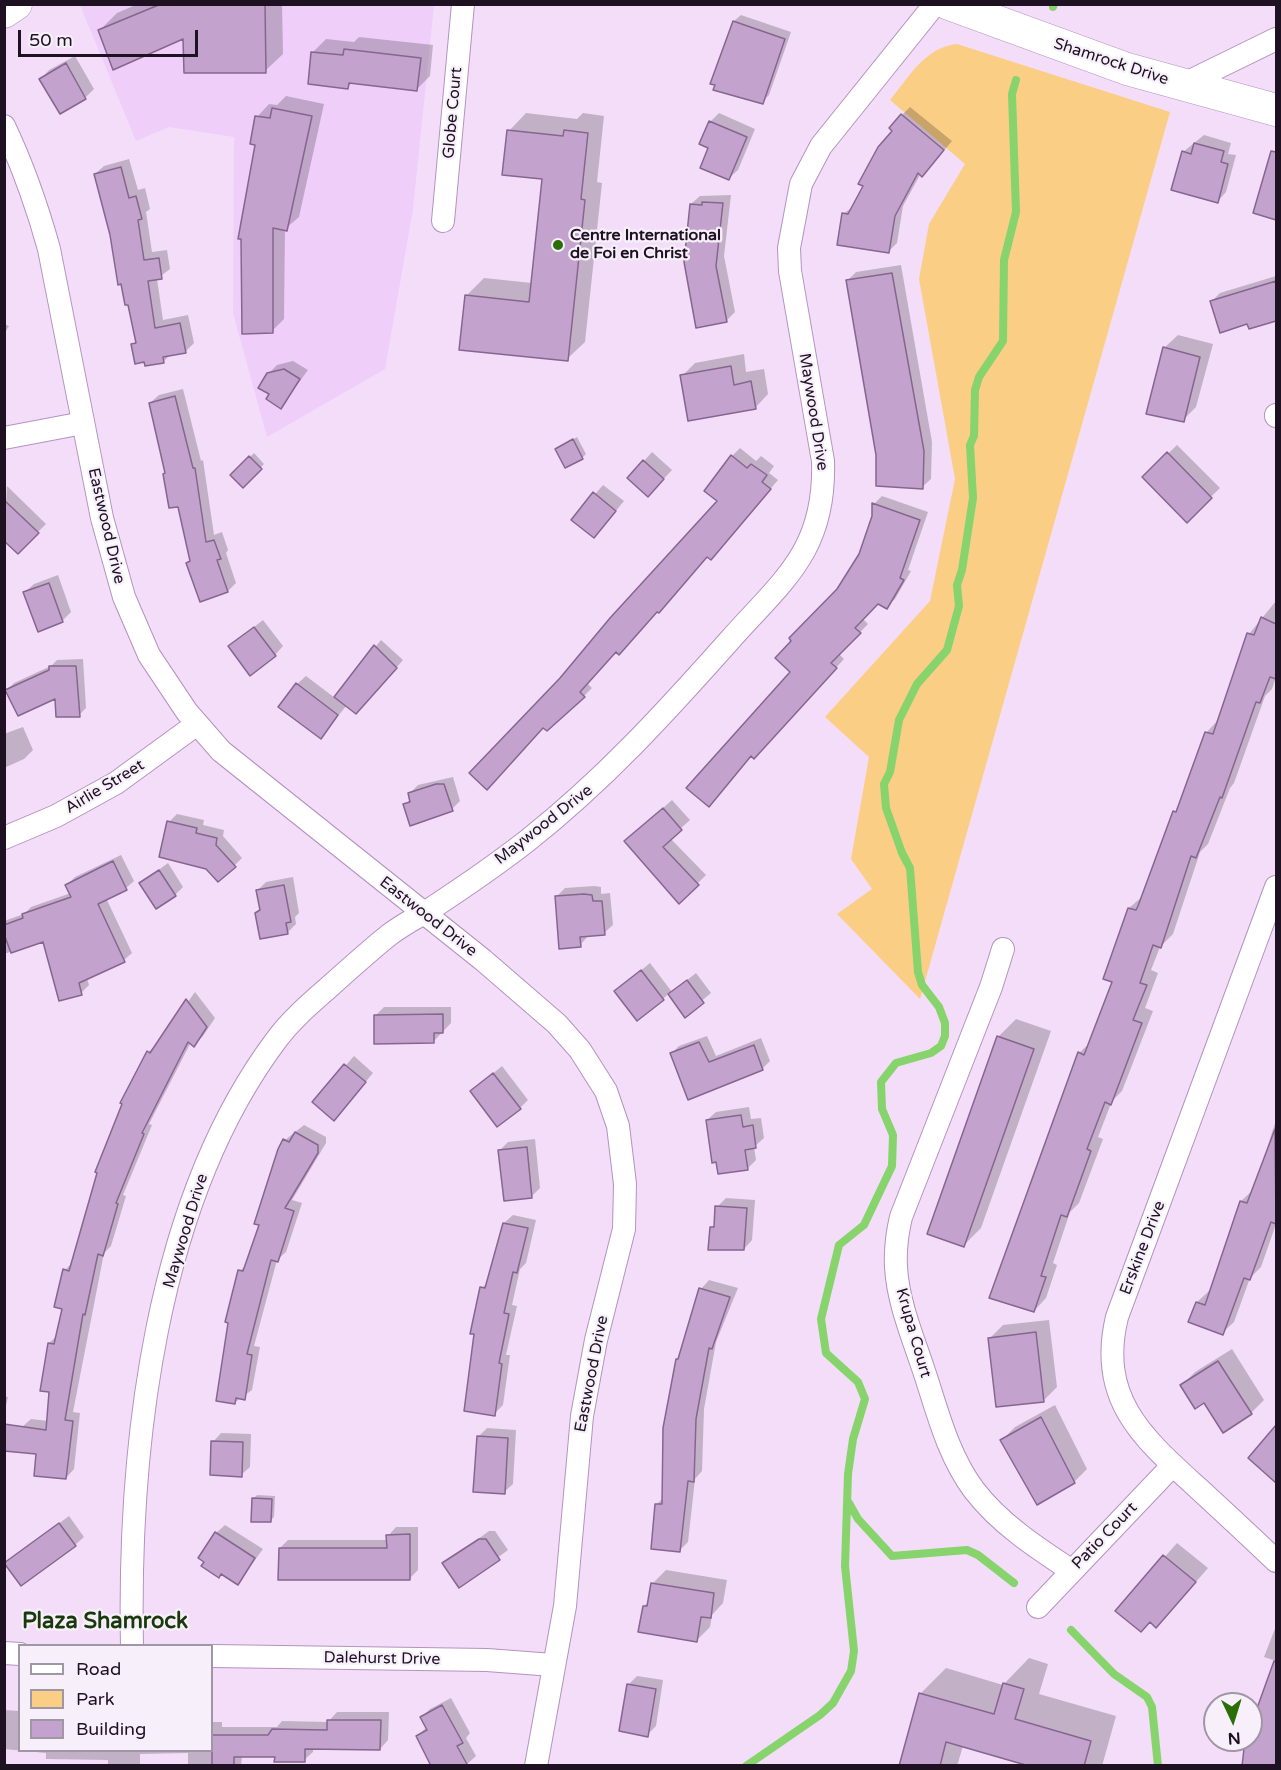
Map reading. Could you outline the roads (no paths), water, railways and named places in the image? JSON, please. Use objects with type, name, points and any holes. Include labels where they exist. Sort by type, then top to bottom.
[{"type":"street","points":[[4,12],[16,4]]},
{"type":"street","name":"Globe Court","points":[[443,221],[463,4]]},
{"type":"street","name":"Maywood Drive","points":[[132,1644],[133,1543],[152,1364],[170,1274],[201,1178],[234,1107],[279,1036],[365,956],[391,933],[527,840],[597,783],[680,697],[804,553],[817,523],[823,481],[823,461],[790,271],[789,248],[795,205],[801,184],[821,146],[935,4]]},
{"type":"street","name":"Shamrock Drive","points":[[949,4],[1126,69],[1276,110]]},
{"type":"street","points":[[1182,85],[1276,39]]},
{"type":"street","name":"Eastwood Drive","points":[[4,126],[19,156],[44,232],[102,518],[124,597],[149,655],[197,723],[221,751],[557,1024],[580,1050],[606,1091],[618,1126],[622,1144],[625,1184],[624,1229],[596,1340],[582,1416],[565,1606],[536,1766]]},
{"type":"street","points":[[4,438],[83,423]]},
{"type":"street","name":"Airlie Street","points":[[4,838],[56,816],[116,783],[197,723]]},
{"type":"street","name":"Erskine Drive","points":[[1276,887],[1117,1317],[1112,1341],[1113,1376],[1126,1410],[1136,1428],[1276,1561]]},
{"type":"street","name":"Krupa Court","points":[[1003,949],[991,987],[901,1217],[896,1238],[896,1268],[901,1299],[948,1442],[961,1470],[974,1491],[1014,1531],[1072,1571]]},
{"type":"street","name":"Patio Court","points":[[1038,1607],[1173,1465]]},
{"type":"street","name":"Dalehurst Drive","points":[[213,1656],[478,1660],[553,1665]]},
{"type":"waterway","points":[[746,1766],[820,1715],[833,1703],[851,1671],[854,1651],[845,1566],[848,1474],[853,1439],[865,1399],[858,1382],[826,1353],[821,1319],[839,1245],[864,1225],[892,1166],[893,1135],[882,1109],[881,1082],[896,1063],[931,1053],[941,1046],[945,1036],[945,1023],[939,1007],[922,985],[918,972],[910,868],[902,853],[886,808],[884,784],[890,772],[899,720],[917,684],[947,650],[959,606],[957,585],[962,570],[973,498],[970,445],[974,436],[975,390],[979,377],[1003,341],[1004,260],[1016,212],[1012,94],[1016,80]]},
{"type":"waterway","points":[[849,1503],[858,1519],[892,1556],[967,1550],[978,1555],[1014,1583]]},
{"type":"waterway","points":[[1071,1630],[1114,1674],[1147,1697],[1152,1707],[1158,1766]]},
{"type":"place","name":"Centre International de Foi en Christ","points":[[558,245]]},
{"type":"district","name":"Plaza Shamrock","points":[[105,1622]]}]
